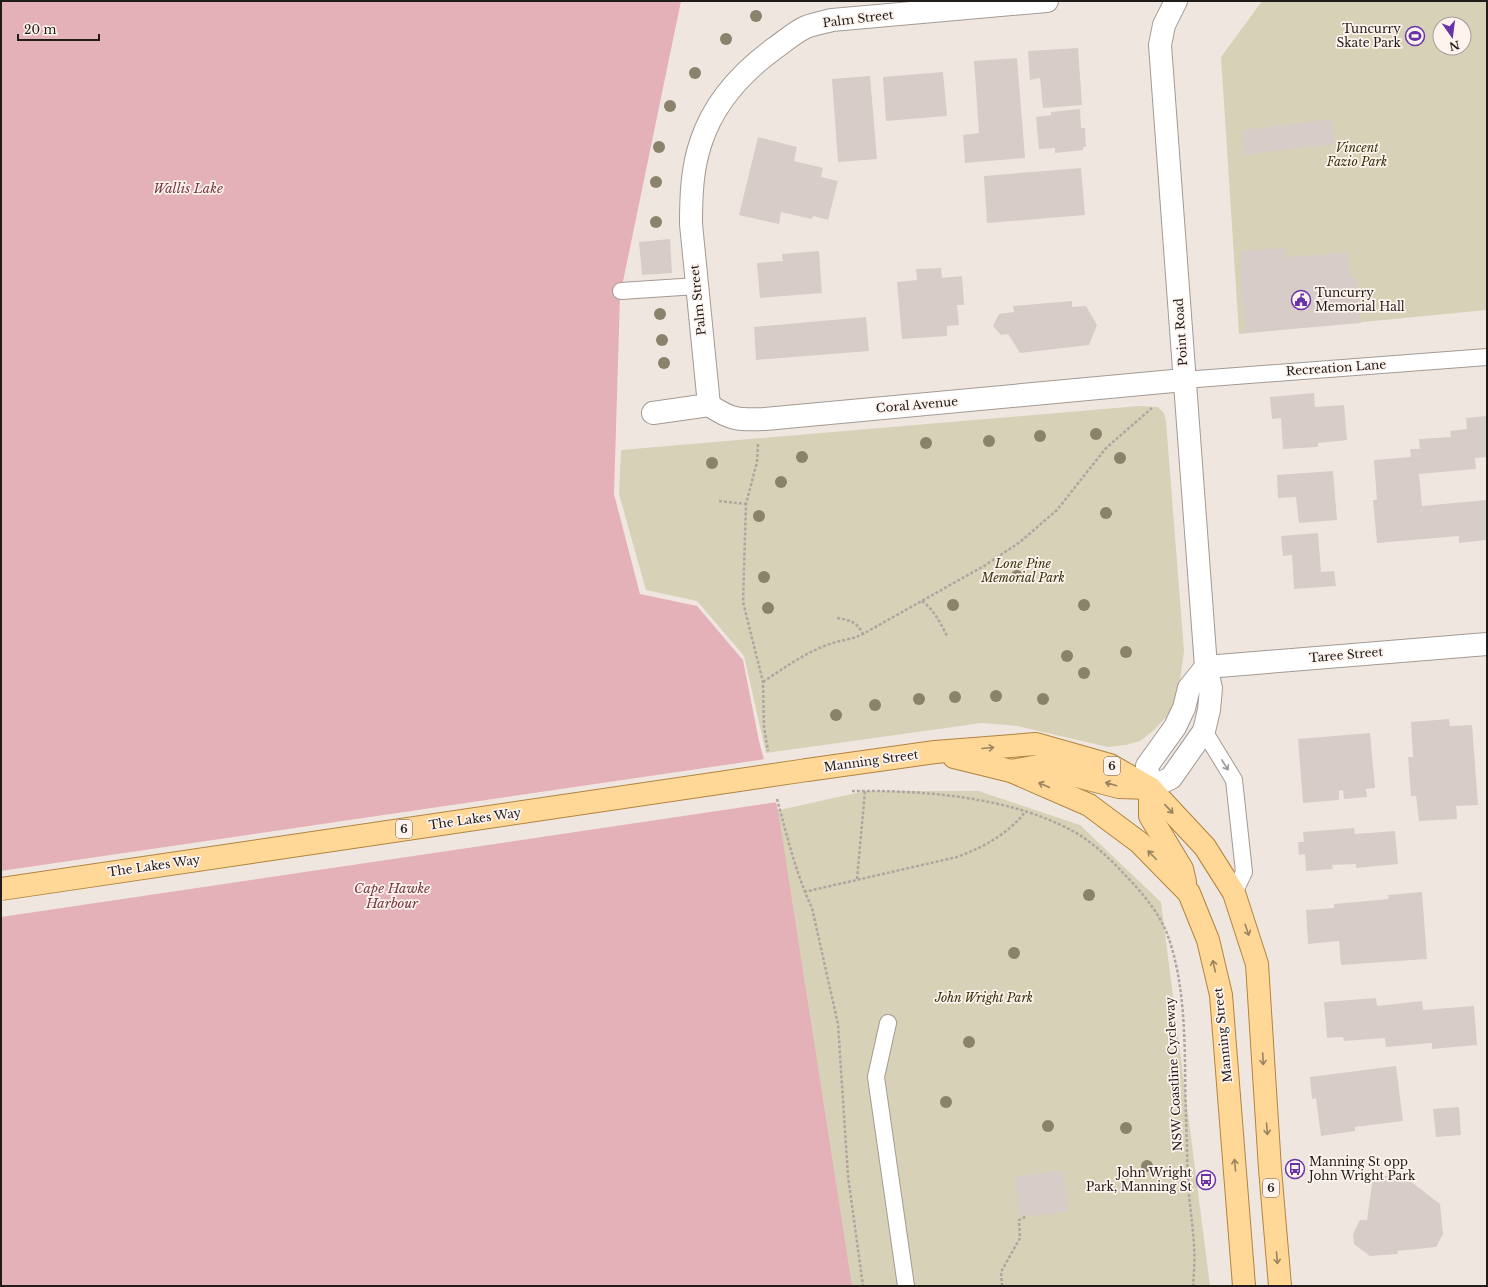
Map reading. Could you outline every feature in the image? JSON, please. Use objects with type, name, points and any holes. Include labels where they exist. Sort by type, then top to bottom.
[{"type":"main road","name":"Manning Street","points":[[806,770],[935,752],[1036,744],[1110,765],[1150,788],[1205,847],[1234,893],[1257,964],[1270,1169],[1280,1286]]},
{"type":"main road","name":"Manning Street","points":[[935,752],[1011,770],[1089,805],[1140,843],[1189,893],[1208,940],[1221,995],[1244,1286]]},
{"type":"main road","points":[[1011,770],[1038,766],[1078,775],[1119,787],[1150,788],[1150,816],[1182,869],[1189,893]]},
{"type":"main road","name":"The Lakes Way","points":[[1,889],[806,770]]},
{"type":"street","name":"Palm Street","points":[[709,405],[691,224],[691,196],[697,154],[701,142],[717,109],[731,86],[756,62],[806,27],[832,20],[1047,1]]},
{"type":"street","name":"Point Road","points":[[1150,788],[1171,778],[1204,732],[1209,710],[1211,688],[1206,667],[1160,45],[1164,25],[1173,2]]},
{"type":"street","name":"Coral Avenue","points":[[709,405],[725,416],[742,420],[765,419],[1184,380]]},
{"type":"street","points":[[653,413],[709,405]]},
{"type":"street","name":"Taree Street","points":[[1206,667],[1487,644]]},
{"type":"street","points":[[1150,788],[1147,766],[1175,727],[1184,708],[1189,688],[1206,667]]},
{"type":"lane","points":[[621,291],[697,286]]},
{"type":"lane","name":"Recreation Lane","points":[[1184,380],[1487,356]]},
{"type":"lane","points":[[1204,732],[1234,780],[1244,872],[1234,893]]},
{"type":"lane","points":[[888,1023],[876,1077],[906,1286]]},
{"type":"path","points":[[763,682],[802,656],[828,644],[863,634],[984,566],[1020,542],[1057,510],[1106,448],[1156,405]]},
{"type":"path","points":[[758,438],[757,462],[746,504],[743,602],[763,682],[764,728],[769,756]]},
{"type":"path","points":[[719,501],[746,504]]},
{"type":"path","points":[[922,601],[931,608],[947,636]]},
{"type":"path","points":[[837,618],[852,621],[859,626],[863,634]]},
{"type":"path","name":"NSW Coastline Cycleway","points":[[850,791],[909,791],[965,798],[1025,812],[1062,826],[1078,834],[1098,850],[1140,890],[1154,909],[1169,938],[1174,956],[1182,1013],[1188,1181],[1194,1248],[1193,1286]]},
{"type":"path","points":[[857,879],[865,791]]},
{"type":"path","points":[[776,798],[804,892],[812,908],[838,1024],[848,1176],[863,1286]]},
{"type":"path","points":[[804,892],[957,857],[972,852],[1015,825],[1025,812]]},
{"type":"path","points":[[1002,1286],[1001,1272],[1020,1238],[1019,1220],[1028,1216]]},
{"type":"green space","name":"Vincent Fazio Park","points":[[1262,1],[1487,1],[1487,310],[1239,334],[1221,57]]},
{"type":"green space","name":"Lone Pine Memorial Park","points":[[1139,406],[1158,407],[1164,413],[1166,421],[1184,651],[1178,696],[1167,716],[1153,731],[1140,741],[1126,745],[1108,747],[1017,726],[982,723],[766,753],[744,656],[697,601],[646,590],[619,494],[621,450]]},
{"type":"green space","name":"John Wright Park","points":[[865,791],[979,791],[1080,825],[1161,902],[1210,1286],[839,1286],[766,813]]},
{"type":"water","name":"Cape Hawke Harbour","points":[[1,1],[681,1],[620,296],[614,494],[640,594],[697,606],[743,660],[759,741],[778,810],[852,1286],[1,1286]]},
{"type":"pier","points":[[766,759],[778,802],[1,917],[1,871]]},
{"type":"building","points":[[1078,48],[1082,105],[1043,108],[1040,78],[1030,80],[1028,51]]},
{"type":"building","points":[[1017,58],[1025,158],[965,163],[963,135],[979,133],[974,61]]},
{"type":"building","points":[[943,72],[947,116],[886,121],[883,77]]},
{"type":"building","points":[[870,76],[877,159],[838,162],[832,79]]},
{"type":"building","points":[[1080,109],[1081,128],[1085,128],[1086,147],[1083,147],[1083,150],[1055,153],[1055,148],[1039,149],[1036,117],[1051,115],[1051,112]]},
{"type":"building","points":[[1332,119],[1335,144],[1244,155],[1241,130]]},
{"type":"building","points":[[758,137],[797,147],[794,161],[823,168],[821,177],[838,181],[828,220],[813,216],[812,219],[781,212],[779,224],[739,215]]},
{"type":"building","points":[[1081,168],[1085,215],[987,223],[984,176]]},
{"type":"building","points":[[670,239],[672,273],[642,275],[639,242]]},
{"type":"building","name":"Tuncurry Memorial Hall","points":[[1286,248],[1286,257],[1349,252],[1350,278],[1357,278],[1361,323],[1245,333],[1239,251]]},
{"type":"building","points":[[819,251],[822,293],[760,298],[757,263],[783,261],[782,254]]},
{"type":"building","points":[[941,268],[942,278],[962,276],[964,305],[957,305],[959,325],[947,326],[947,336],[902,339],[897,282],[917,280],[916,269]]},
{"type":"building","points":[[1072,301],[1072,307],[1086,306],[1097,325],[1089,345],[1020,353],[1008,334],[1001,335],[993,326],[999,314],[1014,312],[1013,306]]},
{"type":"building","points":[[866,317],[869,351],[756,360],[754,327]]},
{"type":"building","points":[[1314,393],[1315,407],[1344,405],[1347,440],[1318,443],[1318,447],[1283,449],[1281,418],[1272,419],[1270,397]]},
{"type":"building","points":[[1487,416],[1487,457],[1475,458],[1476,469],[1419,474],[1422,506],[1487,500],[1487,540],[1459,543],[1459,536],[1377,543],[1373,500],[1377,500],[1374,460],[1411,457],[1410,449],[1420,449],[1419,439],[1451,437],[1450,431],[1467,429],[1466,418]]},
{"type":"building","points":[[1333,471],[1337,520],[1299,523],[1296,497],[1278,498],[1277,475]]},
{"type":"building","points":[[1318,533],[1321,572],[1334,571],[1336,586],[1294,589],[1292,555],[1283,556],[1281,536]]},
{"type":"building","points":[[1449,719],[1450,726],[1472,725],[1478,805],[1456,806],[1457,819],[1419,821],[1416,796],[1411,796],[1408,757],[1413,757],[1411,722]]},
{"type":"building","points":[[1370,733],[1375,788],[1366,789],[1367,797],[1344,799],[1343,790],[1339,791],[1339,800],[1303,803],[1298,739]]},
{"type":"building","points":[[1354,828],[1355,834],[1395,831],[1398,864],[1356,868],[1356,864],[1332,865],[1333,869],[1306,871],[1305,854],[1299,855],[1298,842],[1304,842],[1303,832]]},
{"type":"building","points":[[1422,892],[1427,959],[1341,965],[1339,941],[1308,944],[1306,910],[1334,908],[1334,904],[1389,899],[1388,895]]},
{"type":"building","points":[[1376,998],[1377,1006],[1422,1001],[1423,1010],[1474,1006],[1477,1045],[1432,1049],[1432,1043],[1386,1047],[1385,1038],[1344,1041],[1343,1037],[1327,1038],[1324,1002]]},
{"type":"building","points":[[1396,1066],[1403,1121],[1355,1127],[1355,1131],[1321,1136],[1316,1098],[1312,1099],[1310,1077]]},
{"type":"building","points":[[1459,1107],[1461,1135],[1436,1137],[1433,1109]]},
{"type":"building","points":[[1063,1170],[1068,1212],[1020,1217],[1015,1176]]},
{"type":"building","points":[[1402,1175],[1440,1204],[1443,1234],[1436,1247],[1397,1251],[1398,1254],[1370,1256],[1354,1244],[1353,1234],[1360,1220],[1367,1220],[1373,1177]]},
{"type":"place","name":"Tuncurry Skate Park","points":[[1415,36]]},
{"type":"place","name":"Tuncurry Memorial Hall","points":[[1301,300]]},
{"type":"place","name":"Manning St opp John Wright Park","points":[[1295,1169]]},
{"type":"place","name":"John Wright Park, Manning St","points":[[1206,1180]]},
{"type":"water label","name":"Wallis Lake","points":[[188,188]]}]
